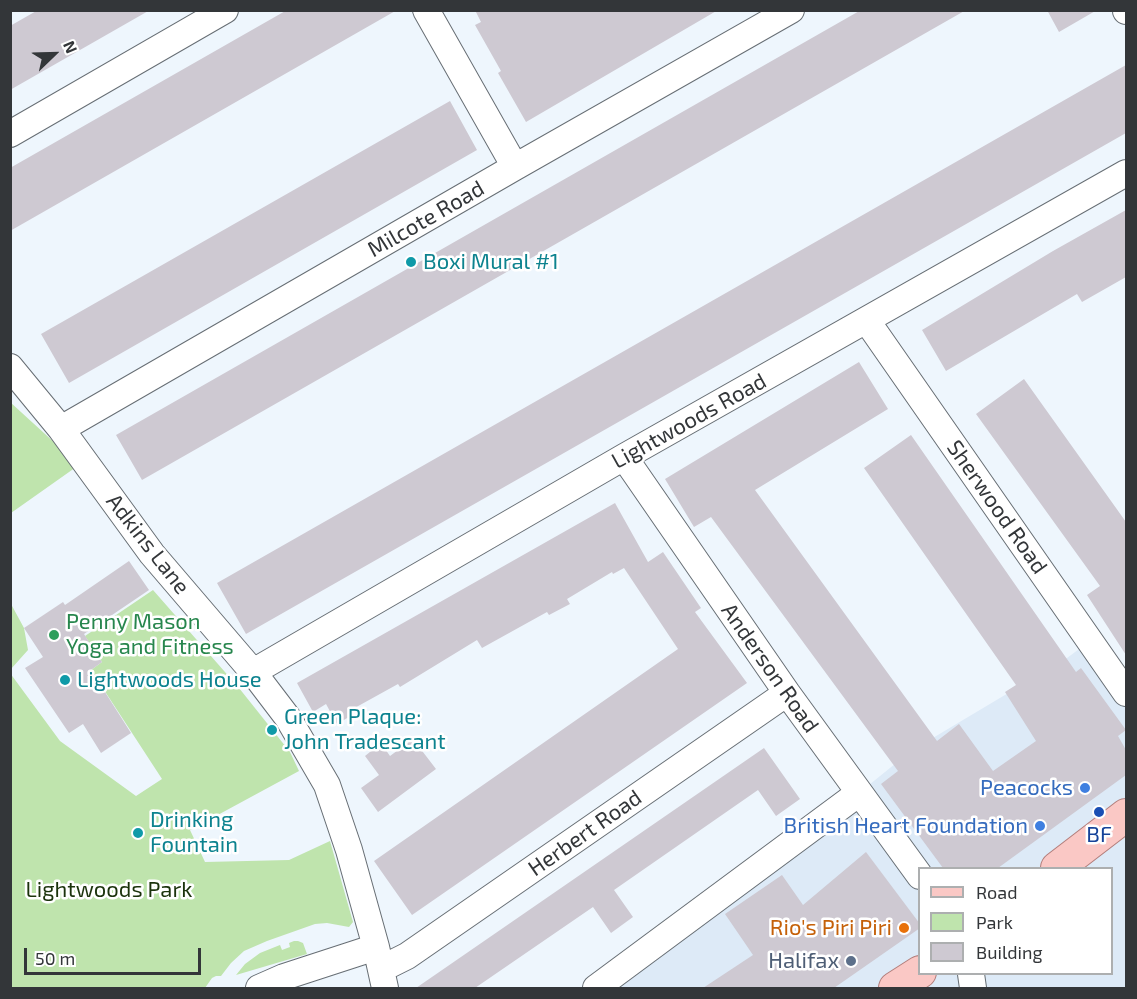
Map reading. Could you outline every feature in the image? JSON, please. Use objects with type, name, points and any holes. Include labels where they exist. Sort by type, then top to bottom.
[{"type":"main road","points":[[1058,867],[1126,815]]},
{"type":"main road","points":[[895,988],[918,973]]},
{"type":"street","points":[[10,134],[225,10]]},
{"type":"street","points":[[426,10],[515,167]]},
{"type":"street","name":"Milcote Road","points":[[61,429],[784,12]]},
{"type":"street","name":"Lightwoods Road","points":[[253,672],[624,457],[1126,173]]},
{"type":"street","name":"Sherwood Road","points":[[867,321],[1126,693]]},
{"type":"street","name":"Adkins Lane","points":[[10,367],[61,429],[152,554],[253,672],[288,718],[327,785],[349,850],[380,968]]},
{"type":"street","name":"Anderson Road","points":[[624,457],[787,693],[918,873]]},
{"type":"street","name":"Herbert Road","points":[[259,988],[284,977],[380,968],[393,964],[787,693]]},
{"type":"street","points":[[596,988],[859,793]]},
{"type":"shaded area","points":[[1090,641],[1126,693],[1126,988],[595,988],[859,793],[911,751],[1067,658]]},
{"type":"green space","points":[[10,402],[79,465],[11,513],[10,513]]},
{"type":"green space","name":"Lightwoods Park","points":[[153,590],[239,688],[290,752],[299,771],[190,830],[205,862],[289,860],[330,841],[353,922],[349,927],[327,923],[315,924],[244,951],[221,976],[212,978],[205,988],[11,988],[10,673],[60,741],[136,796],[162,779],[91,670],[102,662],[85,636]]},
{"type":"green space","points":[[11,604],[24,628],[28,650],[11,669]]},
{"type":"green space","points":[[294,941],[303,943],[307,954],[236,975],[245,964],[260,953],[280,945],[282,950],[290,947],[289,943]]},
{"type":"building","points":[[38,10],[150,10],[10,90],[10,26]]},
{"type":"building","points":[[287,10],[397,10],[10,231],[10,168]]},
{"type":"building","points":[[475,10],[718,10],[526,122],[498,73],[501,71],[475,25],[481,22]]},
{"type":"building","points":[[861,10],[966,10],[142,480],[116,435]]},
{"type":"building","points":[[1047,10],[1097,10],[1059,32]]},
{"type":"building","points":[[1126,65],[1126,133],[246,634],[217,583]]},
{"type":"building","points":[[450,101],[477,150],[69,383],[41,334]]},
{"type":"building","points":[[1126,210],[1126,277],[1082,302],[1077,294],[946,371],[922,330]]},
{"type":"building","points":[[859,362],[888,409],[755,490],[937,741],[959,724],[993,771],[1036,741],[1005,692],[1016,685],[864,468],[911,435],[1076,672],[1081,668],[1126,730],[1118,736],[1126,750],[1126,775],[999,867],[942,867],[881,784],[898,771],[711,517],[694,527],[665,479]]},
{"type":"building","points":[[1024,379],[1126,522],[1126,655],[1087,595],[1100,586],[976,414]]},
{"type":"building","points":[[615,503],[648,562],[663,552],[701,608],[695,612],[747,683],[412,915],[374,861],[678,649],[624,568],[613,574],[612,572],[567,599],[570,604],[549,615],[547,612],[482,648],[477,640],[400,687],[398,684],[351,710],[354,714],[337,724],[326,704],[313,712],[297,683]]},
{"type":"building","name":"Lightwoods House","points":[[129,561],[149,590],[84,634],[102,662],[91,670],[131,733],[101,753],[83,724],[69,733],[25,668],[43,657],[24,628],[63,602],[65,605]]},
{"type":"building","points":[[413,739],[436,769],[378,812],[361,788],[379,775],[365,756],[381,743],[390,756]]},
{"type":"building","points":[[764,748],[800,799],[776,816],[758,790],[614,890],[633,917],[611,933],[593,907],[475,988],[416,988]]},
{"type":"building","points":[[866,852],[918,921],[918,929],[834,988],[703,988],[753,955],[725,914],[782,875],[803,905]]},
{"type":"place","name":"Boxi Mural #1","points":[[411,262]]},
{"type":"place","name":"Penny Mason Yoga and Fitness","points":[[54,635]]},
{"type":"place","name":"Lightwoods House","points":[[65,680]]},
{"type":"place","name":"Green Plaque: John Tradescant","points":[[272,730]]},
{"type":"place","name":"Peacocks","points":[[1085,788]]},
{"type":"place","name":"BF","points":[[1099,812]]},
{"type":"place","name":"British Heart Foundation","points":[[1040,826]]},
{"type":"place","name":"Drinking Fountain","points":[[138,833]]},
{"type":"place","name":"Rio's Piri Piri","points":[[904,928]]},
{"type":"place","name":"Halifax","points":[[851,961]]}]
